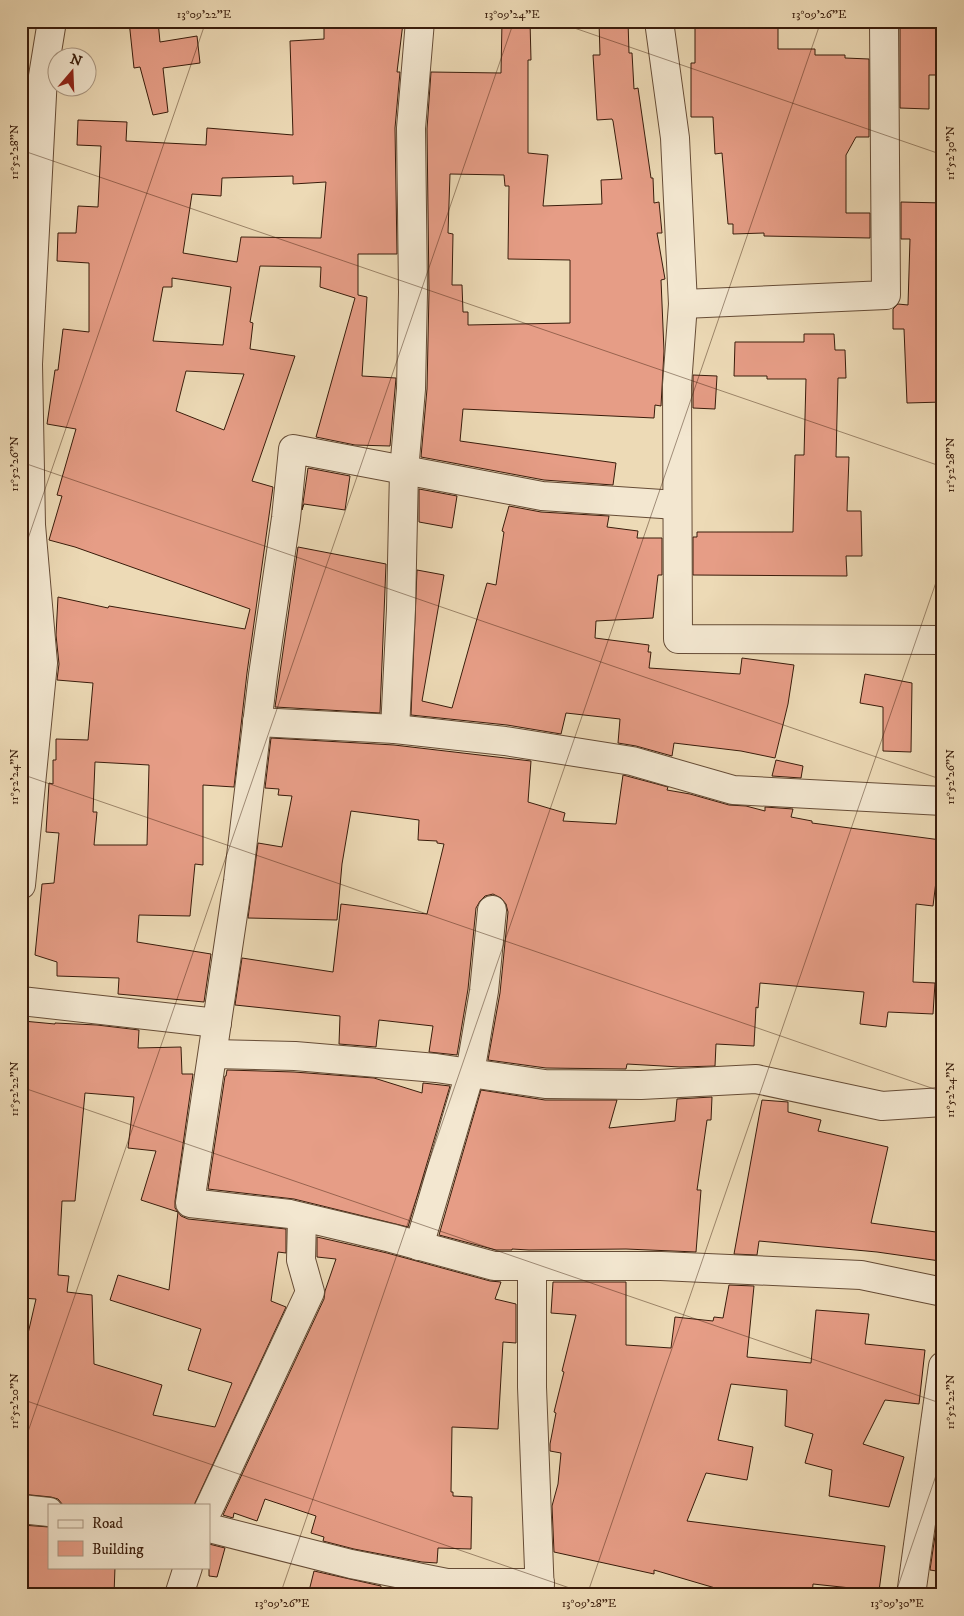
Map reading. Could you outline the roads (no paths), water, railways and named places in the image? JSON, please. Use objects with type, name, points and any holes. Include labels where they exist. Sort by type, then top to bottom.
[{"type":"street","points":[[21,885],[43,663],[31,525],[26,311],[43,76],[52,21]]},
{"type":"street","points":[[395,729],[401,609],[404,471],[411,379],[413,282],[411,128],[420,21]]},
{"type":"street","points":[[659,21],[675,138],[682,304],[677,385],[678,639],[943,640]]},
{"type":"street","points":[[682,304],[886,295],[884,21]]},
{"type":"street","points":[[676,505],[542,496],[292,449],[286,518],[257,722],[238,881],[190,1203],[290,1214],[391,1238],[494,1266],[661,1266],[861,1275],[943,1292]]},
{"type":"street","points":[[257,722],[395,729],[505,741],[632,761],[733,790],[943,801]]},
{"type":"street","points":[[419,1246],[470,1073],[484,991],[492,910]]},
{"type":"street","points":[[21,1001],[217,1023]]},
{"type":"street","points":[[213,1054],[295,1056],[436,1068],[545,1084],[641,1085],[756,1079],[882,1106],[943,1102]]},
{"type":"street","points":[[210,1506],[310,1292],[301,1260],[302,1218]]},
{"type":"street","points":[[210,1528],[351,1564],[393,1584],[447,1583],[540,1589],[532,1386],[532,1266]]},
{"type":"street","points":[[911,1595],[943,1366]]},
{"type":"street","points":[[21,1510],[48,1512]]},
{"type":"street","points":[[179,1595],[188,1568]]}]
